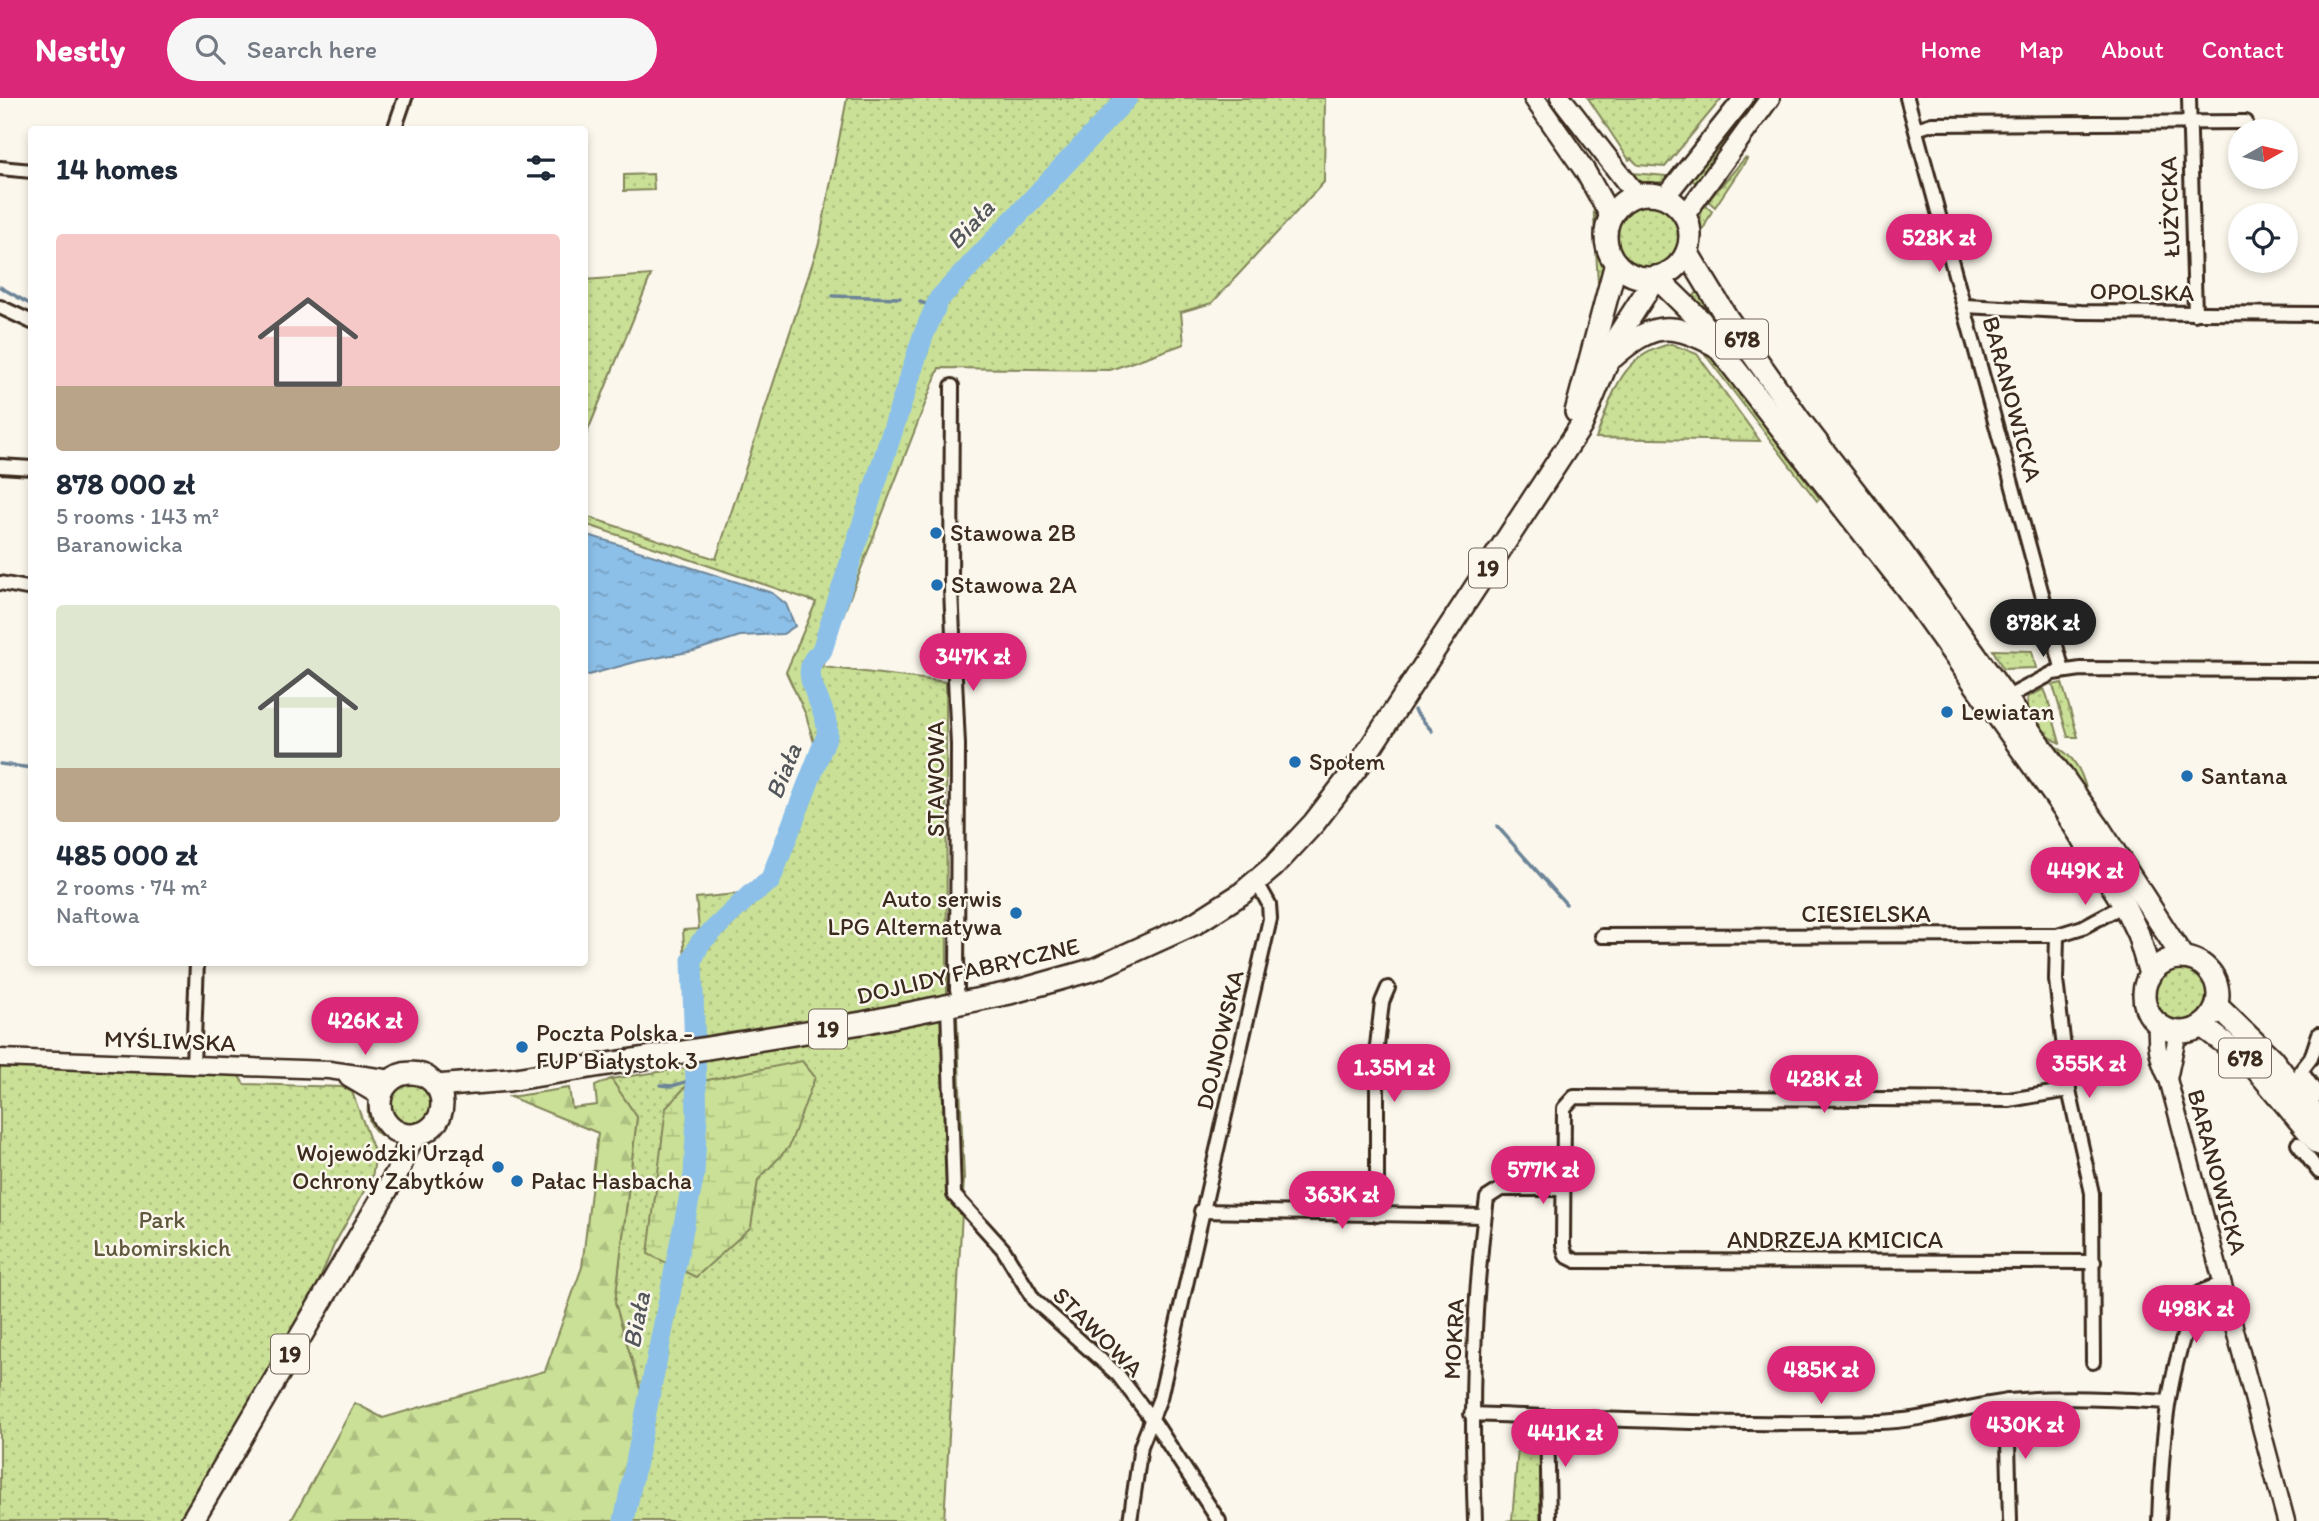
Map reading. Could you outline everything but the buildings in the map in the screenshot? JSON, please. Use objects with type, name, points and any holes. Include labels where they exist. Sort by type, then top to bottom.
[{"type":"highway","points":[[1611,217],[1622,204],[1637,196],[1665,197],[1685,215],[1690,234],[1687,253]]},
{"type":"highway","name":"19","points":[[1567,448],[1616,262],[1608,245],[1611,217]]},
{"type":"highway","name":"19","points":[[1567,448],[1593,402],[1618,336],[1656,277],[1674,269],[1687,253]]},
{"type":"highway","name":"678","points":[[1687,253],[1727,318],[1801,422],[1898,547],[2097,825],[2183,958],[2203,964],[2213,976],[2219,994],[2217,1006],[2202,1026],[2178,1032]]},
{"type":"highway","points":[[1616,262],[1634,275],[1656,277]]},
{"type":"highway","name":"678","points":[[1656,277],[1701,321],[1717,346],[1912,596],[2064,809],[2124,905],[2138,934],[2150,974],[2144,995],[2150,1016],[2157,1024]]},
{"type":"highway","points":[[1609,360],[1639,336],[1658,329],[1679,329],[1717,346]]},
{"type":"highway","name":"DOJLIDY FABRYCZNE","points":[[436,1086],[509,1080],[954,1005],[1044,985],[1108,964],[1207,917],[1256,881],[1325,810],[1410,688],[1567,448]]},
{"type":"highway","points":[[2150,974],[2171,959],[2183,958]]},
{"type":"highway","name":"678","points":[[2217,1006],[2271,1058],[2319,1120]]},
{"type":"highway","points":[[2157,1024],[2178,1032]]},
{"type":"highway","name":"678","points":[[2202,1026],[2251,1063],[2308,1144]]},
{"type":"highway","name":"19","points":[[392,1079],[413,1073],[428,1078],[436,1086]]},
{"type":"highway","points":[[392,1079],[382,1091],[380,1102],[384,1120],[394,1130],[405,1134],[418,1134]]},
{"type":"highway","name":"DOJLIDY FABRYCZNE","points":[[441,1110],[452,1102],[509,1080]]},
{"type":"highway","points":[[436,1086],[441,1110]]},
{"type":"highway","name":"19","points":[[192,1521],[386,1186],[399,1169],[409,1144],[418,1134],[433,1125],[441,1110]]},
{"type":"highway","name":"19","points":[[386,1186],[394,1130]]},
{"type":"main road","points":[[1534,98],[1578,160],[1611,217]]},
{"type":"main road","points":[[1561,98],[1637,196]]},
{"type":"main road","points":[[1665,197],[1744,98]]},
{"type":"main road","points":[[1685,215],[1770,98]]},
{"type":"street","points":[[395,126],[405,98]]},
{"type":"street","name":"BARANOWICKA","points":[[1907,98],[2063,671]]},
{"type":"street","name":"ŁUŻYCKA","points":[[2189,98],[2195,314]]},
{"type":"street","points":[[1916,129],[1932,124],[2228,122]]},
{"type":"street","points":[[0,168],[28,172]]},
{"type":"street","name":"OPOLSKA","points":[[1965,306],[2195,314],[2319,314]]},
{"type":"street","points":[[0,307],[28,320]]},
{"type":"street","name":"STAWOWA","points":[[952,386],[951,581],[958,745],[954,1195],[1003,1249],[1034,1300],[1118,1375],[1219,1521]]},
{"type":"street","points":[[0,466],[28,468]]},
{"type":"street","points":[[0,583],[28,588]]},
{"type":"street","points":[[2006,698],[2045,677],[2063,671],[2319,670]]},
{"type":"street","name":"DOJNOWSKA","points":[[1130,1521],[1141,1447],[1160,1398],[1270,919],[1269,904],[1256,881]]},
{"type":"street","name":"CIESIELSKA","points":[[1602,936],[2057,934],[2083,927],[2124,905]]},
{"type":"street","points":[[2057,934],[2056,981],[2069,1090],[2092,1193],[2093,1362]]},
{"type":"street","points":[[193,1065],[197,966]]},
{"type":"street","points":[[1377,1215],[1377,1046],[1382,1002],[1388,988]]},
{"type":"street","name":"BARANOWICKA","points":[[2157,1024],[2156,1045],[2160,1065],[2168,1079],[2286,1521]]},
{"type":"street","name":"BARANOWICKA","points":[[2168,1079],[2178,1032]]},
{"type":"street","points":[[2318,1042],[2301,1071],[2319,1096]]},
{"type":"street","name":"MYŚLIWSKA","points":[[0,1058],[337,1071],[392,1079]]},
{"type":"street","name":"MYŚLIWSKA","points":[[337,1071],[375,1094],[380,1102]]},
{"type":"street","points":[[1563,1189],[1564,1108],[1574,1097],[2009,1100],[2069,1090]]},
{"type":"street","points":[[2308,1144],[2319,1172]]},
{"type":"street","name":"MOKRA","points":[[1475,1521],[1471,1415],[1474,1323],[1484,1216],[1490,1193],[1502,1189],[1563,1189]]},
{"type":"street","name":"ANDRZEJA KMICICA","points":[[1563,1189],[1563,1245],[1566,1256],[1576,1261],[2094,1262]]},
{"type":"street","points":[[1201,1211],[1484,1216]]},
{"type":"street","points":[[2159,1521],[2168,1402],[2175,1358],[2200,1292],[2223,1283]]},
{"type":"street","points":[[1471,1415],[1697,1423],[1881,1422],[1921,1419],[2007,1401],[2168,1402]]},
{"type":"street","points":[[2007,1401],[2010,1521]]},
{"type":"street","points":[[1547,1417],[1549,1521]]},
{"type":"green space","points":[[847,98],[1325,98],[1324,182],[1212,303],[1181,312],[1184,344],[1110,370],[939,368],[823,667],[946,682],[947,1001],[957,1016],[964,1179],[944,1521],[618,1521],[642,1395],[615,1303],[637,1117],[611,1079],[692,1067],[683,930],[699,929],[696,898],[747,893],[768,879],[818,757],[806,715],[786,672],[816,602],[588,525],[588,517],[716,559],[819,243]]},
{"type":"green space","points":[[1588,98],[1722,98],[1665,167],[1638,165],[1631,158],[1629,160]]},
{"type":"green space","points":[[1753,98],[1760,98],[1696,183],[1691,179]]},
{"type":"green space","points":[[1745,158],[1747,159],[1715,207],[1708,201]]},
{"type":"green space","points":[[1631,173],[1667,176],[1670,179],[1649,184],[1639,181]]},
{"type":"green space","points":[[653,174],[654,190],[624,191],[624,175]]},
{"type":"green space","points":[[1593,200],[1604,264],[1603,286],[1598,283]]},
{"type":"green space","points":[[1702,203],[1712,211],[1699,238]]},
{"type":"green space","points":[[1649,205],[1667,211],[1675,219],[1681,237],[1675,255],[1667,263],[1649,269],[1631,263],[1623,255],[1617,237],[1623,219],[1631,211]]},
{"type":"green space","points":[[651,275],[588,431],[588,280]]},
{"type":"green space","points":[[1699,290],[1768,387],[1786,422],[1715,326],[1691,299]]},
{"type":"green space","points":[[1671,344],[1697,354],[1760,441],[1596,438],[1614,392],[1629,367],[1654,349]]},
{"type":"green space","points":[[1697,344],[1709,352],[1820,499],[1817,501]]},
{"type":"green space","points":[[1993,650],[2032,651],[2036,668],[2003,669]]},
{"type":"green space","points":[[2062,683],[2078,737],[2068,737],[2053,685]]},
{"type":"green space","points":[[2044,689],[2060,743],[2042,730],[2029,711],[2028,697]]},
{"type":"green space","points":[[2050,744],[2067,754],[2078,767],[2090,803]]},
{"type":"green space","points":[[2186,969],[2196,973],[2204,981],[2208,996],[2204,1011],[2196,1019],[2176,1023],[2166,1019],[2158,1011],[2154,991],[2158,981],[2166,973]]},
{"type":"green space","points":[[802,1061],[815,1077],[789,1147],[758,1180],[751,1227],[696,1277],[648,1254],[666,1108],[688,1084]]},
{"type":"green space","name":"Park Lubomirskich","points":[[0,1067],[237,1073],[244,1084],[342,1087],[352,1092],[374,1151],[372,1177],[334,1245],[319,1281],[322,1283],[183,1521],[0,1521]]},
{"type":"green space","points":[[611,1079],[637,1117],[615,1303],[642,1395],[618,1521],[291,1521],[355,1403],[383,1418],[545,1371],[582,1267],[598,1133],[510,1097],[569,1088],[572,1108],[597,1105],[595,1086]]},
{"type":"green space","points":[[412,1084],[427,1090],[433,1105],[427,1120],[412,1126],[397,1120],[391,1105],[397,1090]]},
{"type":"green space","points":[[369,1099],[373,1102],[386,1138],[376,1132],[370,1122]]},
{"type":"green space","points":[[1520,1423],[1540,1426],[1540,1521],[1506,1521],[1512,1520]]},
{"type":"water","points":[[588,535],[772,593],[786,604],[795,626],[783,634],[740,636],[694,651],[639,661],[588,675]]},
{"type":"waterway","name":"Biała","points":[[1122,98],[1125,101]]},
{"type":"waterway","name":"Biała","points":[[624,1521],[694,1175],[697,1115],[692,960],[700,943],[750,895],[770,881],[827,735],[825,716],[811,679],[812,663],[822,650],[923,336],[939,299],[1127,98]]},
{"type":"waterway","points":[[0,287],[28,303]]},
{"type":"waterway","points":[[833,296],[900,298]]},
{"type":"waterway","points":[[920,302],[935,307]]},
{"type":"waterway","points":[[1414,710],[1432,731]]},
{"type":"waterway","points":[[0,764],[28,768]]},
{"type":"waterway","points":[[1497,826],[1566,904]]},
{"type":"waterway","points":[[660,1085],[672,1086],[695,1079]]},
{"type":"place","name":"Stawowa 2B","points":[[936,533]]},
{"type":"place","name":"Stawowa 2A","points":[[937,585]]},
{"type":"place","name":"Lewiatan","points":[[1947,712]]},
{"type":"place","name":"Społem","points":[[1295,762]]},
{"type":"place","name":"Santana","points":[[2187,776]]},
{"type":"place","name":"Auto serwis LPG Alternatywa","points":[[1016,913]]},
{"type":"place","name":"Poczta Polska - FUP Białystok 3","points":[[522,1047]]},
{"type":"place","name":"Wojewódzki Urząd Ochrony Zabytków","points":[[498,1167]]},
{"type":"place","name":"Pałac Hasbacha","points":[[517,1181]]}]
